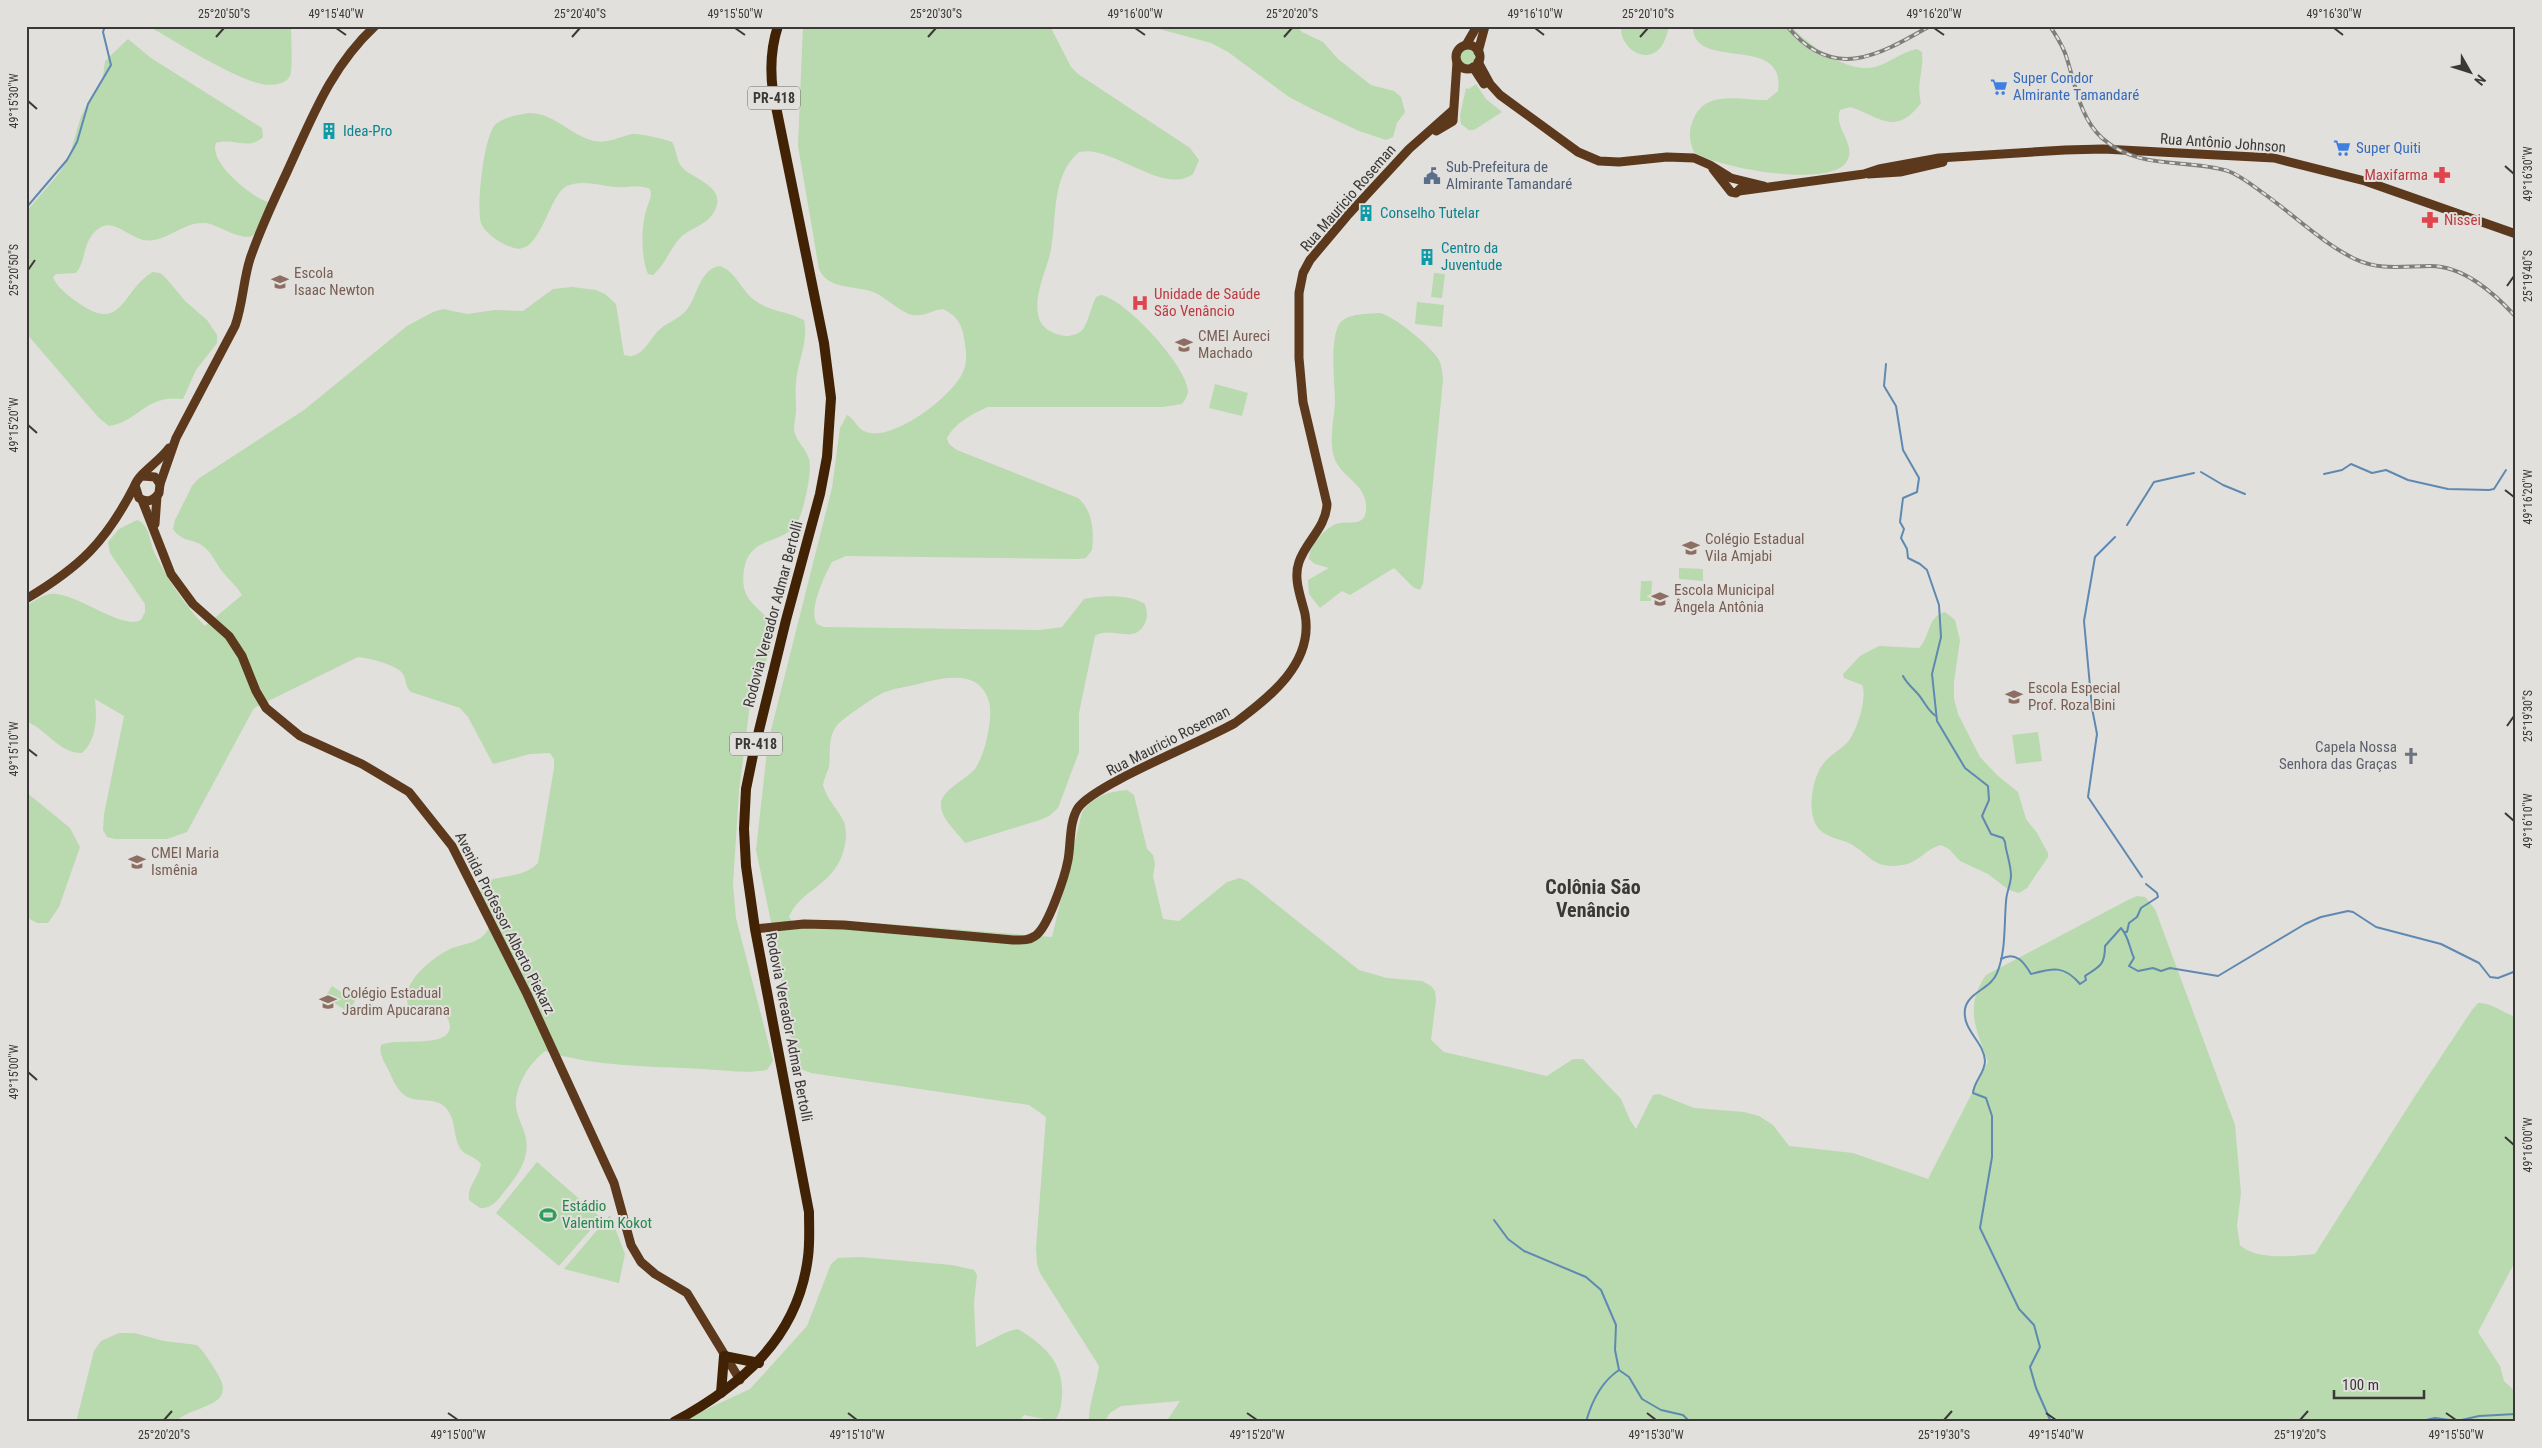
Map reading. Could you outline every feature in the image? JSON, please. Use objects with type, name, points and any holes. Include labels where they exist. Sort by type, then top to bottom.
[{"type":"highway","name":"Rodovia Vereador Admar Bertolli","points":[[674,1422],[740,1380],[759,1363],[783,1331],[795,1306],[803,1283],[808,1257],[809,1212],[755,929],[746,866],[744,829],[746,789],[786,620],[820,494],[827,457],[831,416],[824,343],[771,78],[778,26]]},
{"type":"highway","points":[[721,1393],[724,1356],[759,1363]]},
{"type":"main road","points":[[26,599],[71,570],[98,543],[120,514],[134,485],[159,462],[176,438],[235,326],[240,311],[250,259],[268,212],[323,92],[340,65],[375,26]]},
{"type":"main road","points":[[1477,26],[1466,46],[1457,52],[1457,62],[1472,66],[1485,26]]},
{"type":"main road","points":[[1466,46],[1473,47],[1478,52]]},
{"type":"main road","name":"Rua Mauricio Roseman","points":[[1423,138],[1453,122],[1457,62]]},
{"type":"main road","name":"Rua Mauricio Roseman","points":[[1456,83],[1472,66]]},
{"type":"main road","name":"Rua Antônio Johnson","points":[[1472,66],[1500,95],[1545,129],[1578,152],[1599,161],[1619,162],[1683,157],[1710,165],[1736,179],[1769,187]]},
{"type":"main road","name":"Rua Mauricio Roseman","points":[[755,929],[804,924],[1028,940],[1035,936],[1044,926],[1062,880],[1074,819],[1084,801],[1112,784],[1235,723],[1252,711],[1289,676],[1301,655],[1306,634],[1305,616],[1296,574],[1299,562],[1327,514],[1327,504],[1303,402],[1299,358],[1300,293],[1303,273],[1310,260],[1347,216],[1409,149],[1453,110]]},
{"type":"main road","name":"Rua Antônio Johnson","points":[[1739,191],[1864,174],[1881,175],[1918,165],[1940,164],[1948,159],[2102,149],[2274,158],[2365,181],[2516,234]]},
{"type":"main road","points":[[1710,165],[1728,188],[1734,193],[1739,191],[1742,186],[1736,179],[1727,183],[1728,188]]},
{"type":"main road","points":[[134,485],[135,492],[140,499],[149,501],[157,496],[176,438]]},
{"type":"main road","points":[[143,476],[151,475],[160,484]]},
{"type":"main road","name":"Avenida Professor Alberto Piekarz","points":[[155,531],[157,496]]},
{"type":"main road","points":[[120,514],[140,499]]},
{"type":"main road","name":"Avenida Professor Alberto Piekarz","points":[[140,499],[155,531],[171,574],[193,604],[229,636],[242,656],[256,691],[266,708],[300,736],[362,764],[409,792],[452,846],[527,994],[614,1183],[631,1245],[641,1262],[661,1278],[687,1293],[724,1356]]},
{"type":"main road","points":[[724,1356],[740,1380]]},
{"type":"green space","points":[[148,26],[291,26],[292,60],[290,76],[285,81],[273,85],[249,80],[205,59]]},
{"type":"green space","points":[[803,26],[1050,26],[1071,67],[1078,74],[1190,148],[1199,160],[1193,174],[1181,179],[1167,179],[1152,175],[1107,155],[1079,152],[1070,162],[1059,185],[1051,249],[1037,303],[1040,321],[1044,327],[1051,332],[1071,336],[1083,329],[1096,297],[1101,295],[1112,299],[1152,334],[1177,365],[1188,390],[1182,404],[1162,407],[988,407],[965,419],[954,428],[947,438],[949,444],[957,450],[1078,498],[1090,515],[1093,536],[1092,550],[1086,558],[846,556],[832,562],[821,584],[814,611],[817,624],[824,627],[1040,630],[1062,627],[1084,599],[1115,596],[1132,598],[1145,604],[1147,614],[1141,630],[1129,634],[1101,633],[1095,636],[1079,713],[1079,752],[1058,808],[1049,816],[1040,820],[965,843],[946,820],[941,805],[944,795],[978,765],[987,738],[990,717],[989,702],[984,691],[978,684],[969,680],[949,678],[885,692],[841,721],[832,734],[829,767],[823,785],[844,822],[846,836],[844,849],[833,872],[794,907],[789,917],[793,922],[876,923],[1052,937],[1082,812],[1091,802],[1102,796],[1127,790],[1134,795],[1147,849],[1153,855],[1155,864],[1153,876],[1163,919],[1179,921],[1227,882],[1240,878],[1247,881],[1359,970],[1387,978],[1422,981],[1431,986],[1435,991],[1436,1000],[1431,1040],[1444,1052],[1547,1076],[1573,1059],[1583,1059],[1621,1099],[1636,1129],[1653,1095],[1659,1094],[1694,1108],[1744,1112],[1759,1116],[1773,1125],[1789,1146],[1853,1153],[1928,1179],[1988,1062],[1974,1018],[1975,997],[1986,975],[2128,900],[2137,896],[2145,897],[2155,909],[2235,1125],[2241,1193],[2237,1226],[2240,1245],[2256,1253],[2276,1256],[2315,1254],[2472,1010],[2478,1003],[2483,1003],[2516,1017],[2516,1260],[2478,1332],[2500,1366],[2504,1381],[2516,1392],[2516,1422],[1166,1422],[1180,1401],[1121,1406],[1110,1413],[1104,1422],[1089,1422],[1099,1366],[1040,1273],[1037,1264],[1036,1248],[1046,1117],[1029,1105],[811,1073],[798,1068],[792,1049],[775,941],[756,850],[768,742],[832,488],[840,428],[847,415],[860,429],[866,432],[878,433],[906,424],[921,415],[947,393],[957,382],[966,364],[962,328],[958,320],[948,311],[943,309],[921,315],[908,314],[873,292],[835,284],[823,276],[819,269],[798,146]]},
{"type":"green space","points":[[1148,26],[1297,26],[1302,32],[1323,42],[1338,59],[1371,85],[1394,91],[1401,97],[1405,112],[1397,123],[1393,137],[1386,140],[1359,131],[1289,97],[1228,52],[1211,43]]},
{"type":"green space","points":[[1621,26],[1669,26],[1665,41],[1660,48],[1654,53],[1647,55],[1640,54],[1628,46],[1621,33]]},
{"type":"green space","points":[[1693,26],[1791,26],[1798,34],[1829,56],[1841,62],[1864,68],[1875,67],[1917,49],[1922,52],[1919,89],[1921,103],[1912,113],[1895,122],[1879,119],[1850,107],[1840,110],[1840,123],[1849,148],[1849,155],[1847,161],[1837,169],[1820,174],[1774,173],[1725,164],[1706,158],[1694,152],[1690,139],[1692,122],[1700,109],[1707,103],[1726,98],[1767,100],[1778,91],[1777,73],[1768,63],[1755,57],[1707,48],[1697,40]]},
{"type":"green space","points":[[128,39],[151,58],[262,128],[263,137],[257,141],[252,143],[216,143],[215,151],[224,169],[233,178],[252,193],[268,202],[260,227],[255,234],[244,237],[210,224],[197,223],[159,239],[143,240],[117,227],[106,225],[101,227],[91,237],[76,273],[56,274],[53,277],[61,289],[80,304],[94,312],[105,314],[114,312],[121,306],[143,279],[153,272],[160,273],[185,301],[207,320],[217,335],[217,343],[196,370],[183,399],[160,400],[128,419],[109,426],[99,418],[26,333],[26,212],[60,172],[70,154],[81,116],[103,77],[105,61]]},
{"type":"green space","points":[[1464,49],[1470,49],[1475,54],[1473,63],[1464,65],[1459,60],[1459,54]]},
{"type":"green space","points":[[1476,84],[1486,99],[1502,112],[1474,130],[1469,130],[1461,124],[1460,115],[1466,88],[1469,89]]},
{"type":"green space","points":[[528,113],[545,116],[594,141],[608,141],[635,134],[652,136],[672,142],[682,167],[707,184],[717,196],[714,212],[707,220],[680,238],[661,267],[653,275],[648,274],[642,243],[643,226],[651,195],[650,189],[638,186],[616,187],[578,183],[567,186],[554,201],[538,234],[531,243],[523,248],[514,248],[505,244],[490,235],[481,223],[480,187],[482,171],[488,141],[496,124],[507,118]]},
{"type":"green space","points":[[720,266],[734,276],[753,299],[771,309],[804,320],[805,328],[804,344],[797,375],[794,429],[796,437],[808,455],[810,465],[804,503],[796,525],[782,536],[758,546],[752,551],[747,559],[743,582],[749,599],[769,622],[772,629],[772,642],[758,684],[761,687],[750,704],[739,791],[733,884],[736,918],[773,1061],[767,1070],[751,1072],[603,1063],[545,1051],[526,1072],[517,1093],[517,1110],[527,1145],[524,1161],[516,1177],[497,1201],[488,1207],[480,1208],[469,1200],[469,1195],[481,1164],[460,1148],[453,1122],[446,1108],[436,1102],[413,1099],[400,1091],[384,1062],[381,1054],[381,1045],[431,1040],[447,1034],[450,1026],[444,1014],[419,1013],[410,1008],[407,1003],[409,988],[417,974],[437,957],[450,949],[475,941],[487,931],[489,920],[481,896],[481,884],[525,872],[538,863],[554,768],[554,759],[550,753],[530,754],[493,764],[468,717],[460,708],[411,692],[400,671],[383,662],[358,657],[254,708],[187,832],[167,839],[115,839],[107,837],[103,830],[104,814],[124,716],[95,699],[95,728],[91,742],[82,753],[67,750],[26,721],[26,606],[50,594],[60,595],[72,598],[122,620],[133,622],[141,620],[145,612],[145,604],[110,553],[108,542],[119,529],[137,520],[145,526],[154,551],[172,584],[184,602],[205,626],[242,595],[203,546],[180,536],[173,529],[175,520],[192,486],[198,479],[304,410],[407,326],[433,312],[443,309],[467,314],[495,310],[523,311],[553,289],[572,287],[596,290],[605,294],[616,304],[624,355],[631,356],[636,355],[657,332],[685,312],[704,277],[713,268]]},
{"type":"green space","points":[[1434,273],[1445,274],[1442,298],[1431,297]]},
{"type":"green space","points":[[1417,302],[1444,305],[1442,327],[1415,324]]},
{"type":"green space","points":[[1380,313],[1402,325],[1426,345],[1439,360],[1442,371],[1443,380],[1423,584],[1420,590],[1413,587],[1394,568],[1350,595],[1342,591],[1320,608],[1309,594],[1308,580],[1329,568],[1315,564],[1309,559],[1314,544],[1331,526],[1359,521],[1365,516],[1366,510],[1366,501],[1363,494],[1339,467],[1333,453],[1332,439],[1335,403],[1333,362],[1335,339],[1340,323],[1348,317]]},
{"type":"green space","points":[[1215,384],[1248,393],[1242,416],[1209,408]]},
{"type":"green space","points":[[1679,568],[1703,569],[1703,581],[1679,579]]},
{"type":"green space","points":[[1641,581],[1652,581],[1651,601],[1640,601]]},
{"type":"green space","points":[[1945,612],[1955,620],[1960,640],[1954,682],[1954,699],[1958,714],[1980,757],[1998,776],[2018,792],[2026,819],[2037,833],[2048,853],[2048,857],[2027,888],[2019,893],[2009,890],[1988,874],[1960,861],[1949,849],[1941,845],[1908,864],[1892,866],[1878,863],[1849,843],[1831,837],[1821,831],[1813,818],[1813,791],[1821,767],[1826,760],[1850,739],[1857,725],[1862,707],[1862,685],[1844,678],[1843,674],[1860,656],[1879,646],[1919,648],[1923,644],[1935,618]]},
{"type":"green space","points":[[2038,732],[2042,761],[2016,764],[2012,735]]},
{"type":"green space","points":[[26,792],[70,828],[80,847],[59,907],[48,923],[37,923],[26,917]]},
{"type":"green space","points":[[332,986],[355,1001],[348,1012],[325,997]]},
{"type":"green space","name":"Estádio Valentim Kokot","points":[[537,1162],[601,1218],[559,1266],[496,1213]]},
{"type":"green space","points":[[610,1215],[625,1254],[619,1283],[564,1269]]},
{"type":"green space","points":[[860,1257],[952,1265],[974,1270],[977,1275],[974,1303],[976,1347],[1007,1332],[1018,1329],[1037,1342],[1051,1356],[1060,1374],[1062,1396],[1056,1419],[1049,1420],[1024,1415],[1019,1422],[679,1422],[750,1389],[807,1326],[831,1264],[838,1258]]},
{"type":"green space","points":[[119,1333],[134,1333],[164,1341],[197,1345],[217,1373],[222,1384],[222,1393],[218,1399],[183,1416],[176,1422],[76,1422],[94,1351],[101,1341]]},
{"type":"waterway","points":[[26,208],[67,160],[77,142],[88,104],[111,65],[103,32],[105,26]]},
{"type":"waterway","points":[[1886,364],[1884,386],[1896,406],[1903,450],[1919,478],[1917,492],[1903,498],[1900,522],[1904,529],[1901,538],[1907,549],[1908,558],[1927,570],[1939,605],[1941,637],[1932,674],[1937,721],[1965,768],[1988,786],[1989,800],[1982,816],[1991,834],[2003,838],[2010,867],[2011,879],[2006,899],[2000,965],[1994,978],[1970,998],[1965,1009],[1967,1024],[1984,1054],[1985,1061],[1973,1093],[1986,1098],[1992,1116],[1992,1157],[1980,1228],[2019,1309],[2034,1325],[2040,1347],[2030,1367],[2036,1388],[2051,1422]]},
{"type":"waterway","points":[[2324,474],[2342,470],[2351,464],[2372,473],[2386,470],[2408,480],[2448,489],[2489,490],[2494,489],[2506,470]]},
{"type":"waterway","points":[[2201,472],[2223,485],[2245,494]]},
{"type":"waterway","points":[[2127,525],[2154,482],[2194,473]]},
{"type":"waterway","points":[[2115,537],[2095,557],[2084,621],[2092,708],[2097,734],[2088,797],[2142,877]]},
{"type":"waterway","points":[[1903,676],[1936,716]]},
{"type":"waterway","points":[[2124,932],[2127,932],[2129,923],[2137,917],[2141,908],[2158,897],[2157,893],[2146,884]]},
{"type":"waterway","points":[[2001,959],[2011,956],[2015,957],[2025,965],[2031,974],[2046,970],[2063,971],[2080,984],[2086,980],[2085,976],[2101,964],[2105,946],[2121,928],[2124,931],[2134,958],[2129,966],[2138,971],[2153,968],[2161,971],[2170,968],[2218,976],[2305,924],[2321,917],[2348,911],[2353,912],[2376,927],[2441,944],[2479,963],[2490,977],[2498,978],[2516,971]]},
{"type":"waterway","points":[[1494,1220],[1508,1239],[1524,1251],[1586,1277],[1601,1290],[1616,1325],[1615,1350],[1619,1370],[1629,1377],[1642,1399],[1661,1410],[1683,1415],[1690,1422]]},
{"type":"waterway","points":[[1586,1422],[1598,1392],[1607,1380],[1619,1370]]},
{"type":"waterway","points":[[2417,1422],[2435,1418],[2457,1421],[2479,1416],[2516,1414]]},
{"type":"railway","points":[[1787,26],[1804,43],[1821,54],[1839,59],[1874,54],[1892,47],[1930,26]]},
{"type":"railway","points":[[2050,26],[2064,50],[2084,112],[2102,138],[2116,148],[2147,160],[2212,167],[2228,171],[2237,175],[2274,201],[2319,237],[2355,259],[2374,265],[2401,267],[2430,266],[2443,267],[2455,271],[2478,282],[2516,317]]},
{"type":"place","name":"Super Condor Almirante Tamandaré","points":[[1999,87]]},
{"type":"place","name":"Idea-Pro","points":[[329,131]]},
{"type":"place","name":"Super Quiti","points":[[2342,148]]},
{"type":"place","name":"Maxifarma","points":[[2442,175]]},
{"type":"place","name":"Sub-Prefeitura de Almirante Tamandaré","points":[[1432,176]]},
{"type":"place","name":"Conselho Tutelar","points":[[1366,213]]},
{"type":"place","name":"Nissei","points":[[2430,220]]},
{"type":"place","name":"Centro da Juventude","points":[[1427,257]]},
{"type":"place","name":"Escola Isaac Newton","points":[[280,282]]},
{"type":"place","name":"Unidade de Saúde São Venâncio","points":[[1140,303]]},
{"type":"place","name":"CMEI Aureci Machado","points":[[1184,345]]},
{"type":"place","name":"Colégio Estadual Vila Amjabi","points":[[1691,548]]},
{"type":"place","name":"Escola Municipal Ângela Antônia","points":[[1660,599]]},
{"type":"place","name":"Escola Especial Prof. Roza Bini","points":[[2014,697]]},
{"type":"place","name":"Capela Nossa Senhora das Graças","points":[[2411,756]]},
{"type":"place","name":"CMEI Maria Ismênia","points":[[137,862]]},
{"type":"place","name":"Colégio Estadual Jardim Apucarana","points":[[328,1002]]},
{"type":"place","name":"Estádio Valentim Kokot","points":[[548,1215]]},
{"type":"district","name":"Colônia São Venâncio","points":[[1593,898]]}]
